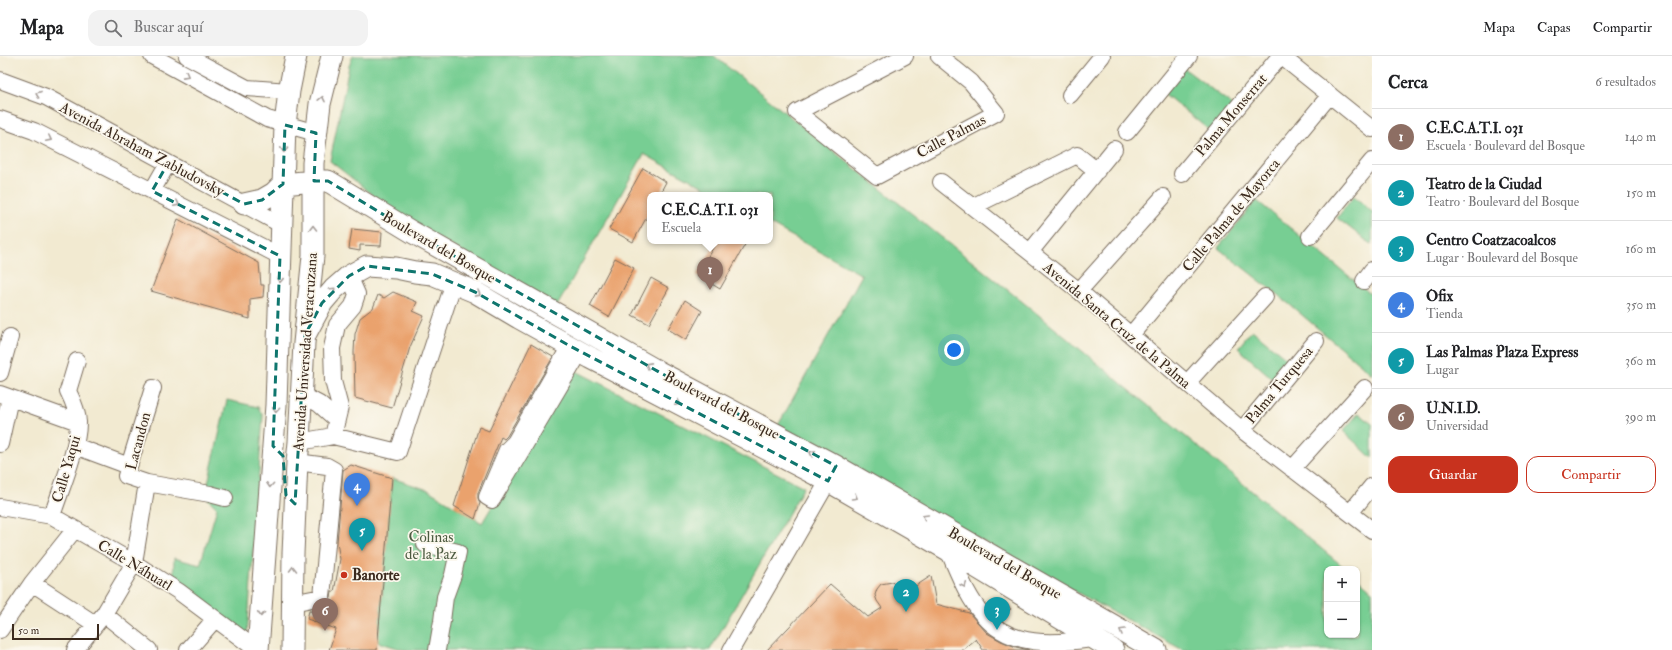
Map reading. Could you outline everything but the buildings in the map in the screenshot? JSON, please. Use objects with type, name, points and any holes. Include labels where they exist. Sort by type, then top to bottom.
[{"type":"main road","name":"Avenida Universidad Veracruzana","points":[[258,650],[276,405],[285,125],[289,91],[296,56]]},
{"type":"main road","name":"Avenida Universidad Veracruzana","points":[[292,650],[293,554],[298,452],[305,335],[313,256],[313,163],[320,104],[332,56]]},
{"type":"main road","name":"Boulevard del Bosque","points":[[283,184],[314,180],[328,181],[412,232],[659,372],[832,473],[1156,650]]},
{"type":"main road","points":[[244,204],[262,200],[274,193],[283,184]]},
{"type":"main road","points":[[396,268],[413,262],[418,256],[420,250],[419,242],[412,232]]},
{"type":"main road","name":"Boulevard del Bosque","points":[[305,335],[322,303],[334,289],[349,276],[367,266],[396,268],[432,274],[454,282],[475,292],[575,349],[832,473],[948,550],[1092,639],[1113,650]]},
{"type":"main road","points":[[273,446],[279,450],[283,456],[286,495],[296,504]]},
{"type":"street","points":[[152,56],[267,119],[316,133]]},
{"type":"street","points":[[188,56],[247,88],[289,91]]},
{"type":"street","name":"Calle Palmas","points":[[905,56],[797,112],[877,176],[996,113],[971,82],[938,56]]},
{"type":"street","points":[[1070,95],[1102,56]]},
{"type":"street","points":[[1127,132],[1190,56]]},
{"type":"street","points":[[1281,56],[1372,129]]},
{"type":"street","name":"Palma Monserrat","points":[[1182,174],[1281,56]]},
{"type":"street","name":"Avenida Abraham Zabludovsky","points":[[0,80],[46,97],[282,225]]},
{"type":"street","points":[[240,104],[247,88]]},
{"type":"street","name":"Calle Palma de Mayorca","points":[[1131,335],[1330,95]]},
{"type":"street","name":"Avenida Abraham Zabludovsky","points":[[0,118],[34,131],[280,256]]},
{"type":"street","points":[[1030,252],[1114,149]]},
{"type":"street","points":[[974,206],[1077,155],[1097,171]]},
{"type":"street","points":[[1310,236],[1372,161]]},
{"type":"street","points":[[152,191],[168,163]]},
{"type":"street","name":"Avenida Santa Cruz de la Palma","points":[[941,182],[974,206],[1078,291],[1242,430],[1372,530]]},
{"type":"street","points":[[1078,291],[1163,197]]},
{"type":"street","points":[[298,452],[335,428],[340,407],[333,381],[332,348],[337,324],[353,306],[357,294],[349,276]]},
{"type":"street","points":[[302,395],[319,404],[335,428],[398,452],[454,282]]},
{"type":"street","points":[[1187,383],[1265,297]]},
{"type":"street","points":[[0,373],[10,337]]},
{"type":"street","name":"Palma Turquesa","points":[[1242,430],[1316,341]]},
{"type":"street","points":[[528,428],[575,349]]},
{"type":"street","name":"Calle Yaqui","points":[[52,516],[75,446],[78,422],[75,405],[68,391],[77,361]]},
{"type":"street","name":"Lacandon","points":[[147,483],[126,476],[153,388]]},
{"type":"street","points":[[1292,469],[1365,388]]},
{"type":"street","points":[[0,444],[5,396],[78,422]]},
{"type":"street","points":[[75,446],[129,466]]},
{"type":"street","points":[[292,603],[322,596],[334,470],[298,452]]},
{"type":"street","points":[[731,650],[832,473]]},
{"type":"street","points":[[75,650],[99,619],[134,563],[147,483],[210,494],[224,498]]},
{"type":"street","points":[[1350,513],[1372,486]]},
{"type":"street","name":"Calle Náhuatl","points":[[0,507],[52,516],[134,563],[178,591],[215,620],[258,650]]},
{"type":"street","points":[[0,630],[32,583],[74,529]]},
{"type":"street","points":[[425,544],[458,552],[453,575],[445,597],[437,650]]},
{"type":"street","points":[[948,550],[968,593],[983,616],[999,630],[1018,638],[1042,643],[1092,639]]},
{"type":"street","points":[[32,583],[99,619],[149,650]]},
{"type":"street","points":[[188,650],[215,620]]},
{"type":"highlighted area","points":[[285,125],[316,133],[314,181],[328,181],[412,232],[659,372],[836,466],[828,481],[570,346],[475,292],[432,274],[367,266],[349,276],[322,303],[305,335],[295,504],[286,495],[283,456],[273,446],[280,256],[152,191],[168,163],[244,204],[262,200],[283,184]]},
{"type":"green space","points":[[353,56],[714,56],[1029,307],[1342,566],[1324,566],[1324,638],[1360,638],[1360,581],[1372,591],[1372,650],[1183,650],[776,429],[862,275],[773,226],[773,192],[713,192],[644,154],[557,306],[402,218],[330,161],[349,66]]},
{"type":"green space","points":[[1181,66],[1238,109],[1215,135],[1161,91]]},
{"type":"green space","points":[[1354,196],[1372,212],[1372,245],[1337,218]]},
{"type":"green space","points":[[1256,200],[1372,295],[1372,374],[1283,299],[1218,248]]},
{"type":"green space","points":[[1252,330],[1290,361],[1274,380],[1238,348]]},
{"type":"green space","name":"Colinas de la Paz","points":[[574,370],[804,487],[710,650],[404,650],[378,642],[392,478],[428,490],[482,523]]},
{"type":"green space","points":[[227,400],[258,407],[263,416],[247,636],[173,590],[174,558],[200,565],[217,508],[205,496]]},
{"type":"green space","points":[[1359,413],[1372,424],[1372,458],[1343,431]]},
{"type":"place","name":"C.E.C.A.T.I. 031","points":[[710,290]]},
{"type":"place","name":"Ofix","points":[[357,506]]},
{"type":"place","name":"Las Palmas Plaza Express","points":[[362,551]]},
{"type":"place","name":"Banorte","points":[[344,575]]},
{"type":"place","name":"Teatro de la Ciudad","points":[[906,612]]},
{"type":"place","name":"Centro Coatzacoalcos","points":[[997,630]]},
{"type":"place","name":"U.N.I.D.","points":[[325,631]]}]
